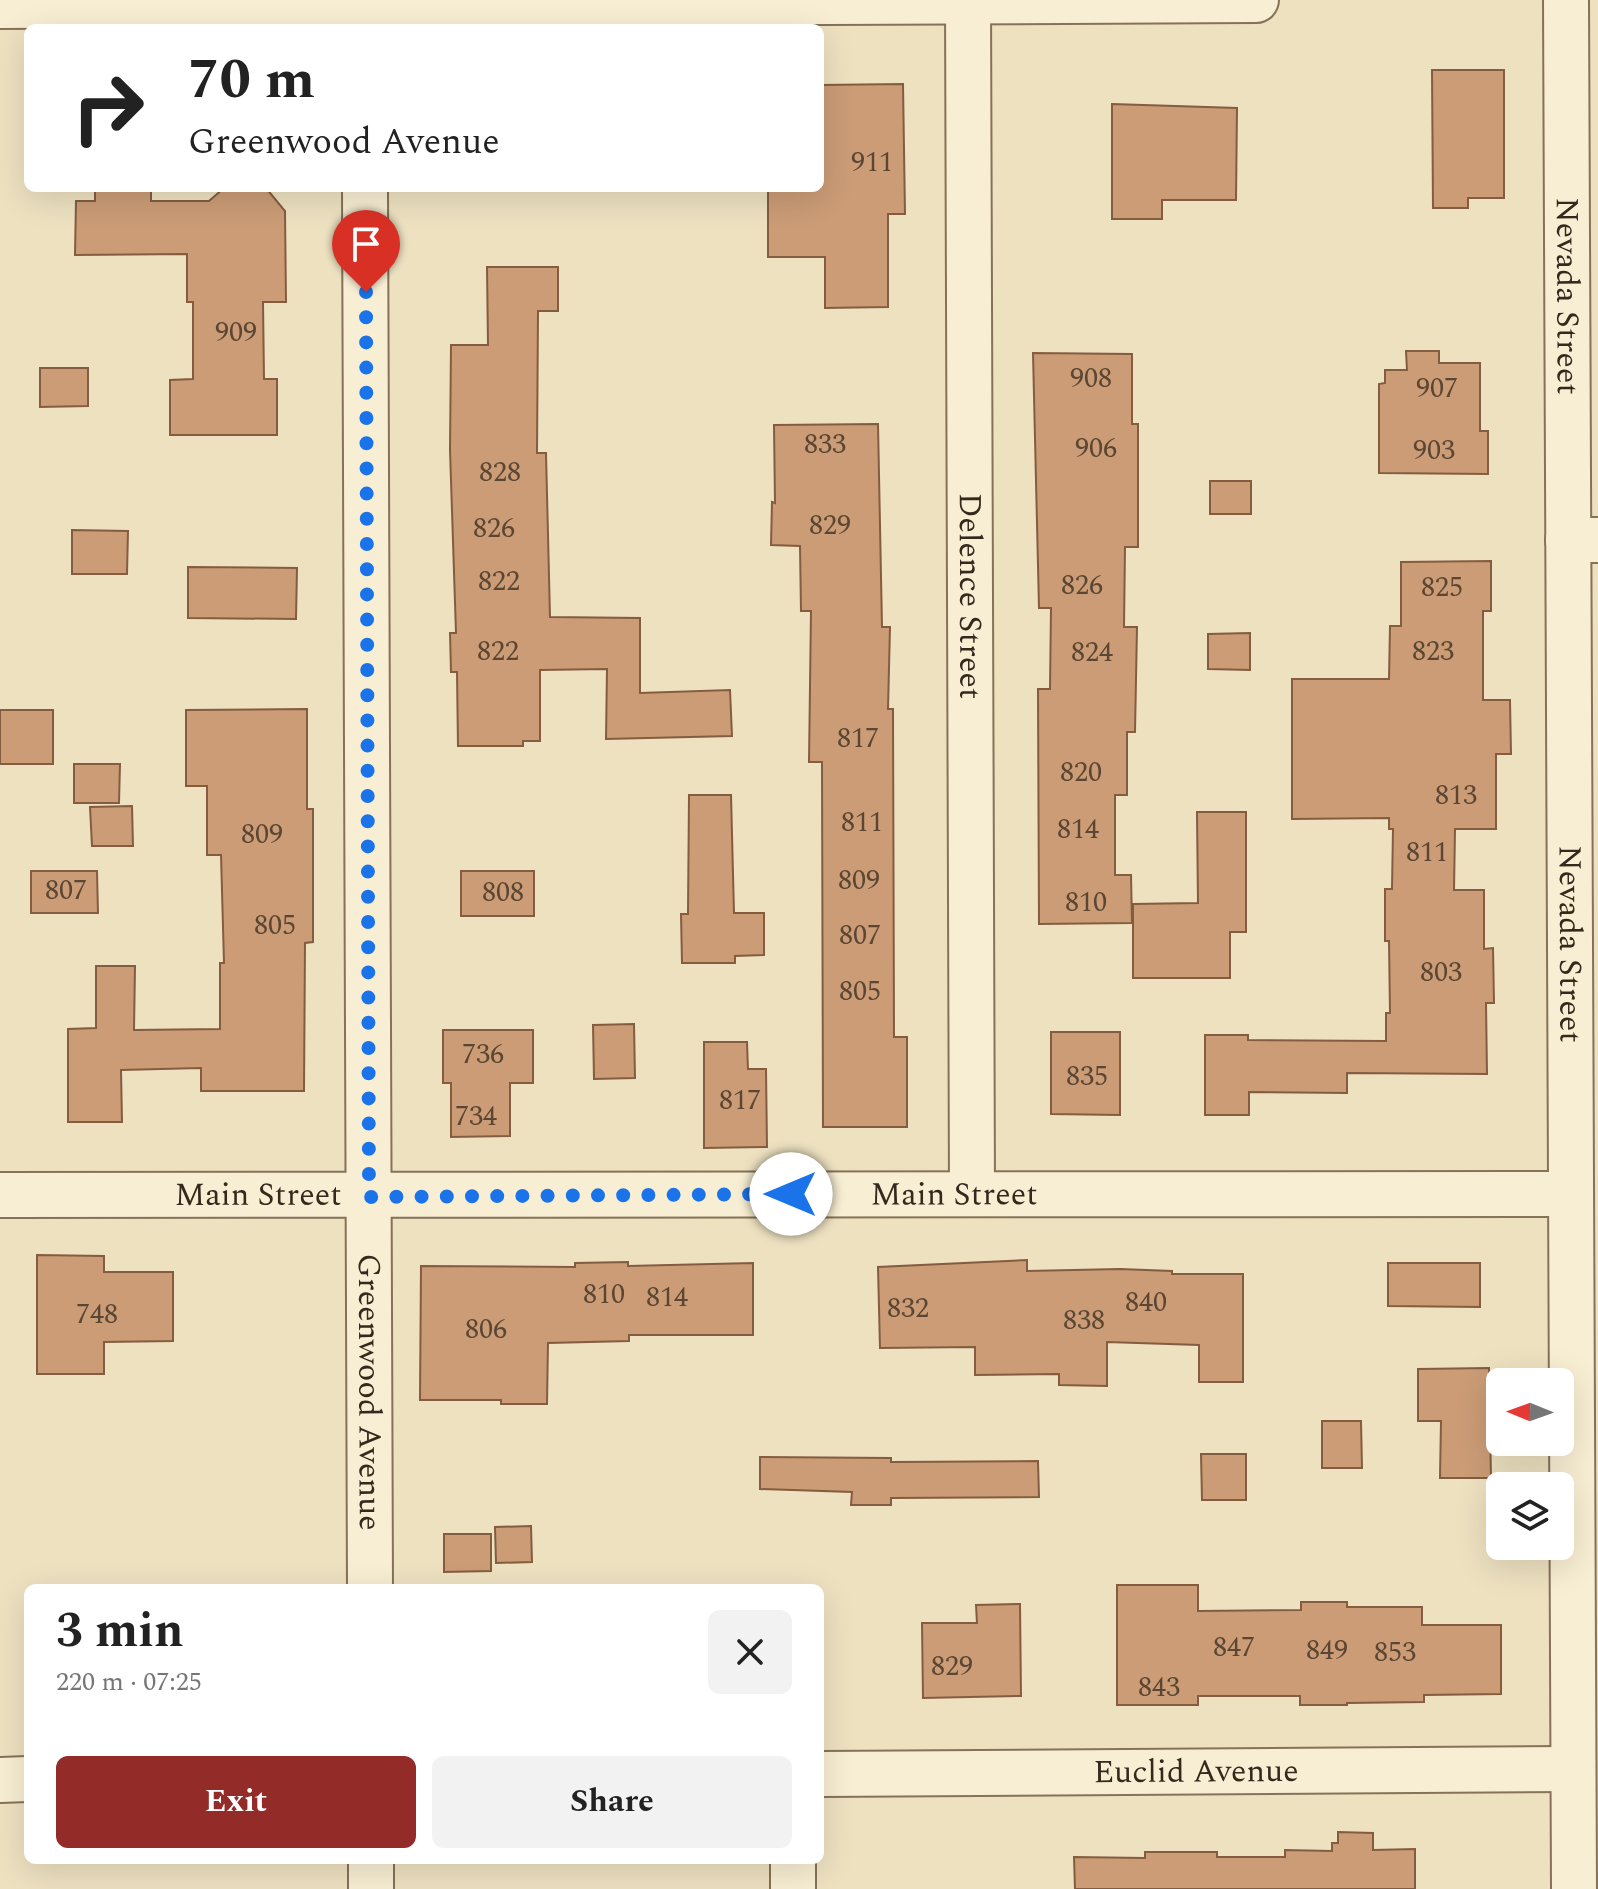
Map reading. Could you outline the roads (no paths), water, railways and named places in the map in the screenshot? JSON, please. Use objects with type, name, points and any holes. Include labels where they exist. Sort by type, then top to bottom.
[{"type":"street","points":[[0,6],[365,11],[968,1],[1256,0]]},
{"type":"street","name":"Nevada Street","points":[[1566,0],[1583,540],[1584,1061],[1571,1194],[1585,1401],[1573,1769],[1574,1889]]},
{"type":"street","name":"Delence Street","points":[[968,1],[972,1193]]},
{"type":"street","name":"Greenwood Avenue","points":[[365,192],[370,1584]]},
{"type":"street","name":"Main Street","points":[[0,1195],[1571,1194]]},
{"type":"street","name":"Euclid Avenue","points":[[824,1774],[1573,1769]]},
{"type":"street","points":[[0,1780],[24,1779]]},
{"type":"street","points":[[371,1864],[371,1889]]},
{"type":"street","points":[[793,1864],[793,1889]]}]
